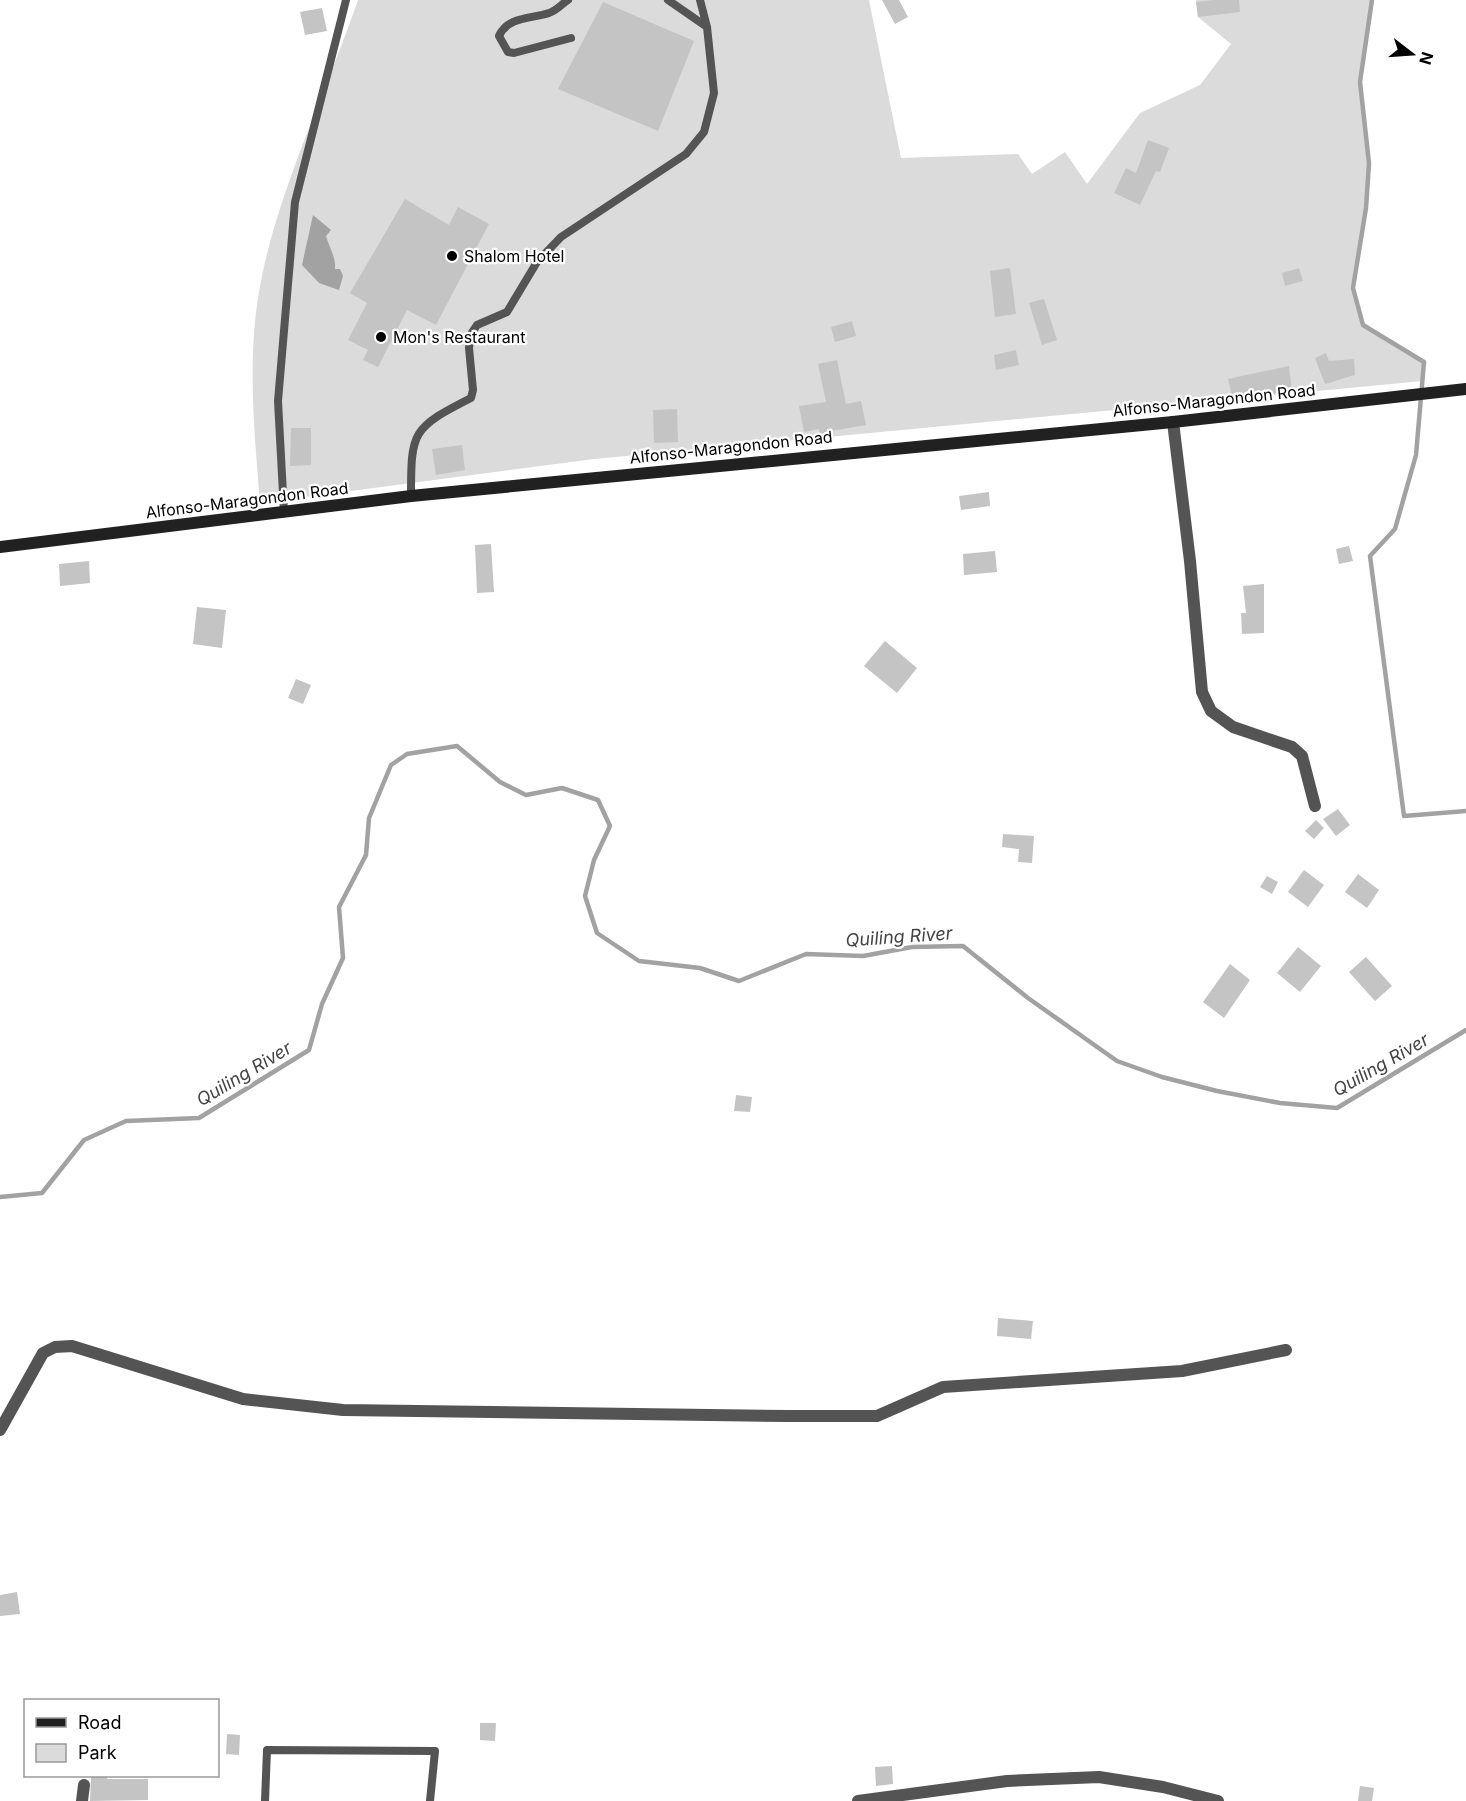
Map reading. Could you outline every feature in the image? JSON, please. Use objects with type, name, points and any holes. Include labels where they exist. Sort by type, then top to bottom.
[{"type":"street","name":"Alfonso-Maragondon Road","points":[[0,547],[411,496],[1173,422],[1466,389]]},
{"type":"street","points":[[1173,422],[1190,561],[1202,692],[1211,711],[1233,727],[1292,747],[1302,756],[1315,806]]},
{"type":"street","points":[[0,1430],[43,1353],[55,1347],[72,1346],[243,1399],[343,1410],[788,1416],[877,1416],[943,1387],[1182,1371],[1286,1350]]},
{"type":"street","points":[[858,1801],[1007,1781],[1099,1777],[1162,1787],[1218,1801]]},
{"type":"street","points":[[82,1801],[84,1785]]},
{"type":"lane","points":[[284,512],[279,401],[295,202],[346,0]]},
{"type":"lane","points":[[568,0],[550,13],[529,16],[508,25],[500,36],[508,52],[514,53],[571,38]]},
{"type":"lane","points":[[668,0],[707,27]]},
{"type":"lane","points":[[411,496],[413,443],[421,428],[435,416],[471,398],[473,390],[469,348],[471,334],[477,325],[507,312],[537,262],[561,237],[686,154],[704,132],[714,93],[707,27],[700,0]]},
{"type":"lane","points":[[265,1801],[267,1750],[278,1750],[435,1751],[430,1801]]},
{"type":"green space","points":[[358,0],[869,0],[901,158],[1018,154],[1032,174],[1065,152],[1087,184],[1140,113],[1200,85],[1231,44],[1198,17],[1196,0],[1372,0],[1360,82],[1369,163],[1366,208],[1353,288],[1363,325],[1424,362],[1423,381],[594,459],[260,503],[254,418],[253,361],[257,304],[262,276],[270,241],[293,172]]},
{"type":"shaded area","points":[[313,215],[331,230],[326,236],[335,269],[340,269],[343,276],[339,290],[319,283],[302,265]]},
{"type":"building","points":[[882,0],[899,0],[908,17],[895,24]]},
{"type":"building","points":[[1239,0],[1240,12],[1198,17],[1196,2]]},
{"type":"building","points":[[603,2],[694,41],[658,131],[558,89]]},
{"type":"building","points":[[322,8],[327,31],[305,35],[300,12]]},
{"type":"building","points":[[1148,140],[1169,148],[1160,172],[1156,171],[1140,205],[1114,193],[1126,168],[1136,173]]},
{"type":"building","points":[[405,199],[449,225],[458,207],[489,224],[436,325],[407,310],[378,367],[363,360],[368,350],[348,340],[367,303],[350,293]]},
{"type":"building","points":[[1010,268],[1016,314],[995,317],[990,271]]},
{"type":"building","points":[[1299,268],[1303,281],[1285,286],[1282,273]]},
{"type":"building","points":[[1044,299],[1057,340],[1042,345],[1029,303]]},
{"type":"building","points":[[852,321],[856,336],[835,342],[831,327]]},
{"type":"building","points":[[1016,350],[1019,365],[996,370],[994,355]]},
{"type":"building","points":[[1326,353],[1329,361],[1354,359],[1355,375],[1325,384],[1315,358]]},
{"type":"building","points":[[837,360],[846,404],[861,401],[866,425],[832,431],[832,436],[820,437],[819,429],[804,432],[799,406],[826,402],[818,364]]},
{"type":"building","points":[[1289,366],[1292,391],[1258,396],[1259,399],[1234,405],[1228,379]]},
{"type":"building","points":[[677,409],[678,442],[654,443],[653,410]]},
{"type":"building","points":[[291,428],[311,428],[311,465],[290,466]]},
{"type":"building","points":[[462,445],[465,470],[436,475],[432,449]]},
{"type":"building","points":[[989,492],[990,506],[961,510],[959,496]]},
{"type":"building","points":[[491,544],[494,592],[477,593],[475,545]]},
{"type":"building","points":[[1349,546],[1353,561],[1339,564],[1336,549]]},
{"type":"building","points":[[995,551],[997,572],[964,575],[963,554]]},
{"type":"building","points":[[89,561],[90,583],[60,586],[59,564]]},
{"type":"building","points":[[1264,584],[1264,633],[1242,634],[1241,613],[1246,613],[1243,586]]},
{"type":"building","points":[[197,607],[226,610],[222,648],[193,644]]},
{"type":"building","points":[[885,641],[917,668],[897,693],[864,666]]},
{"type":"building","points":[[296,679],[311,685],[303,704],[288,698]]},
{"type":"building","points":[[1338,809],[1350,825],[1336,836],[1323,819]]},
{"type":"building","points":[[1316,820],[1324,828],[1314,839],[1305,831]]},
{"type":"building","points":[[1003,834],[1034,836],[1032,863],[1018,862],[1019,849],[1002,847]]},
{"type":"building","points":[[1304,870],[1324,885],[1308,907],[1288,892]]},
{"type":"building","points":[[1358,874],[1379,890],[1367,908],[1345,892]]},
{"type":"building","points":[[1267,876],[1278,882],[1272,894],[1260,887]]},
{"type":"building","points":[[1298,947],[1321,966],[1300,992],[1277,973]]},
{"type":"building","points":[[1366,957],[1392,986],[1375,1001],[1349,972]]},
{"type":"building","points":[[1230,964],[1250,980],[1224,1018],[1203,1002]]},
{"type":"building","points":[[736,1095],[752,1097],[750,1112],[734,1111]]},
{"type":"building","points":[[998,1318],[1033,1321],[1031,1339],[997,1336]]},
{"type":"building","points":[[17,1592],[20,1614],[0,1616],[0,1595]]},
{"type":"building","points":[[480,1723],[496,1723],[495,1741],[480,1740]]},
{"type":"building","points":[[227,1734],[240,1735],[239,1755],[226,1754]]},
{"type":"building","points":[[892,1766],[893,1784],[876,1786],[875,1767]]},
{"type":"building","points":[[91,1777],[148,1779],[148,1800],[90,1801]]},
{"type":"building","points":[[1360,1786],[1374,1788],[1372,1801],[1358,1801]]},
{"type":"waterway","points":[[1372,0],[1360,82],[1369,163],[1366,208],[1353,288],[1363,325],[1424,362],[1416,455],[1395,529],[1370,556],[1404,816],[1466,811]]},
{"type":"waterway","name":"Quiling River","points":[[0,1197],[42,1193],[84,1140],[126,1121],[199,1118],[309,1050],[322,1004],[343,958],[339,907],[366,855],[369,818],[391,765],[407,754],[457,746],[500,782],[526,795],[562,788],[598,800],[610,826],[594,860],[585,896],[597,933],[639,961],[700,968],[739,981],[806,954],[863,956],[912,947],[963,946],[1028,998],[1117,1061],[1162,1077],[1217,1091],[1280,1103],[1337,1108],[1466,1030]]},
{"type":"place","name":"Shalom Hotel","points":[[452,256]]},
{"type":"place","name":"Mon's Restaurant","points":[[381,337]]}]
